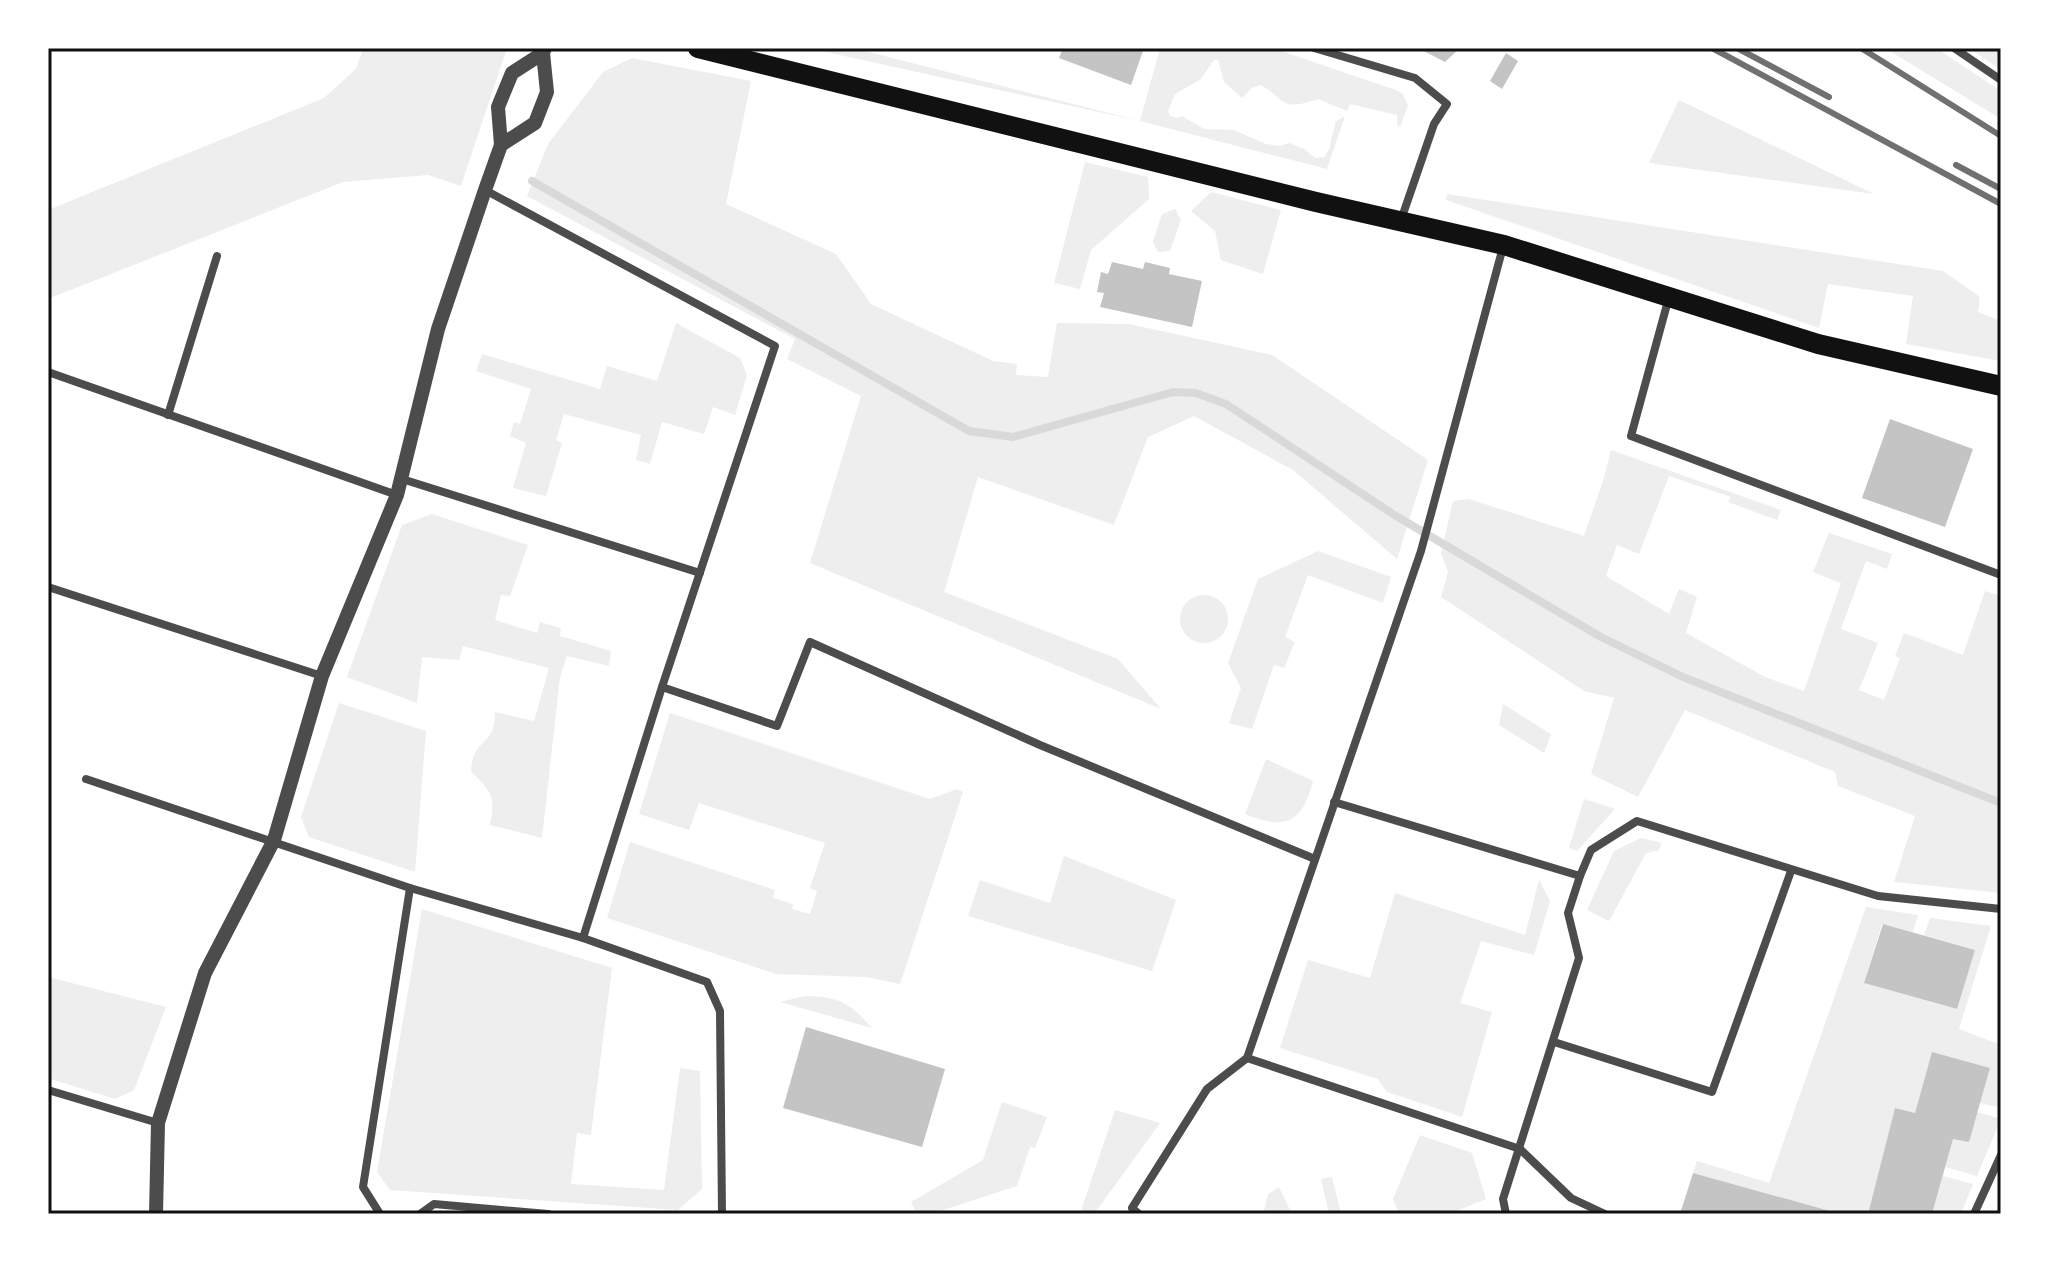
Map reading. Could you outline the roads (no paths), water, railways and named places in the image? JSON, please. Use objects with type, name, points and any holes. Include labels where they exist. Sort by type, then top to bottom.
[{"type":"main road","points":[[698,48],[1301,199],[1504,245],[1818,344],[2001,386]]},
{"type":"street","points":[[1314,48],[1415,78],[1447,104],[1434,124],[1400,221]]},
{"type":"street","points":[[1954,48],[2001,80]]},
{"type":"street","points":[[156,1214],[158,1123],[205,973],[274,840],[322,676],[397,495],[438,329],[501,145],[498,107],[512,73],[544,50]]},
{"type":"street","points":[[501,145],[535,123],[547,92],[544,50]]},
{"type":"street","points":[[485,190],[775,346],[583,938]]},
{"type":"street","points":[[1133,1212],[1207,1089],[1247,1058],[1421,551],[1504,245]]},
{"type":"street","points":[[168,415],[217,256]]},
{"type":"street","points":[[1669,296],[1631,436],[2001,575]]},
{"type":"street","points":[[48,372],[397,495]]},
{"type":"street","points":[[402,479],[700,573]]},
{"type":"street","points":[[48,587],[322,676]]},
{"type":"street","points":[[662,687],[777,726],[810,642],[1040,745],[1315,859]]},
{"type":"street","points":[[86,779],[410,888],[583,938],[707,982],[720,1011],[722,1214]]},
{"type":"street","points":[[1334,802],[1580,876]]},
{"type":"street","points":[[1506,1214],[1503,1199],[1579,958],[1568,913],[1580,876],[1591,850],[1637,821],[1878,896],[2001,909]]},
{"type":"street","points":[[1554,1042],[1712,1092],[1791,871]]},
{"type":"street","points":[[380,1214],[363,1187],[410,888]]},
{"type":"street","points":[[1247,1058],[1520,1149],[1571,1198],[1605,1214]]},
{"type":"street","points":[[48,1090],[158,1123]]},
{"type":"street","points":[[1974,1214],[2001,1155]]},
{"type":"street","points":[[420,1214],[434,1204],[548,1214]]},
{"type":"waterway","points":[[532,181],[969,431],[1013,437],[1173,392],[1196,393],[1226,404],[1396,516],[1601,637],[1683,677],[2001,803]]},
{"type":"railway","points":[[1712,48],[2001,204]]},
{"type":"railway","points":[[1737,48],[1829,97]]},
{"type":"railway","points":[[1861,48],[2001,136]]},
{"type":"railway","points":[[1956,165],[2001,189]]}]
